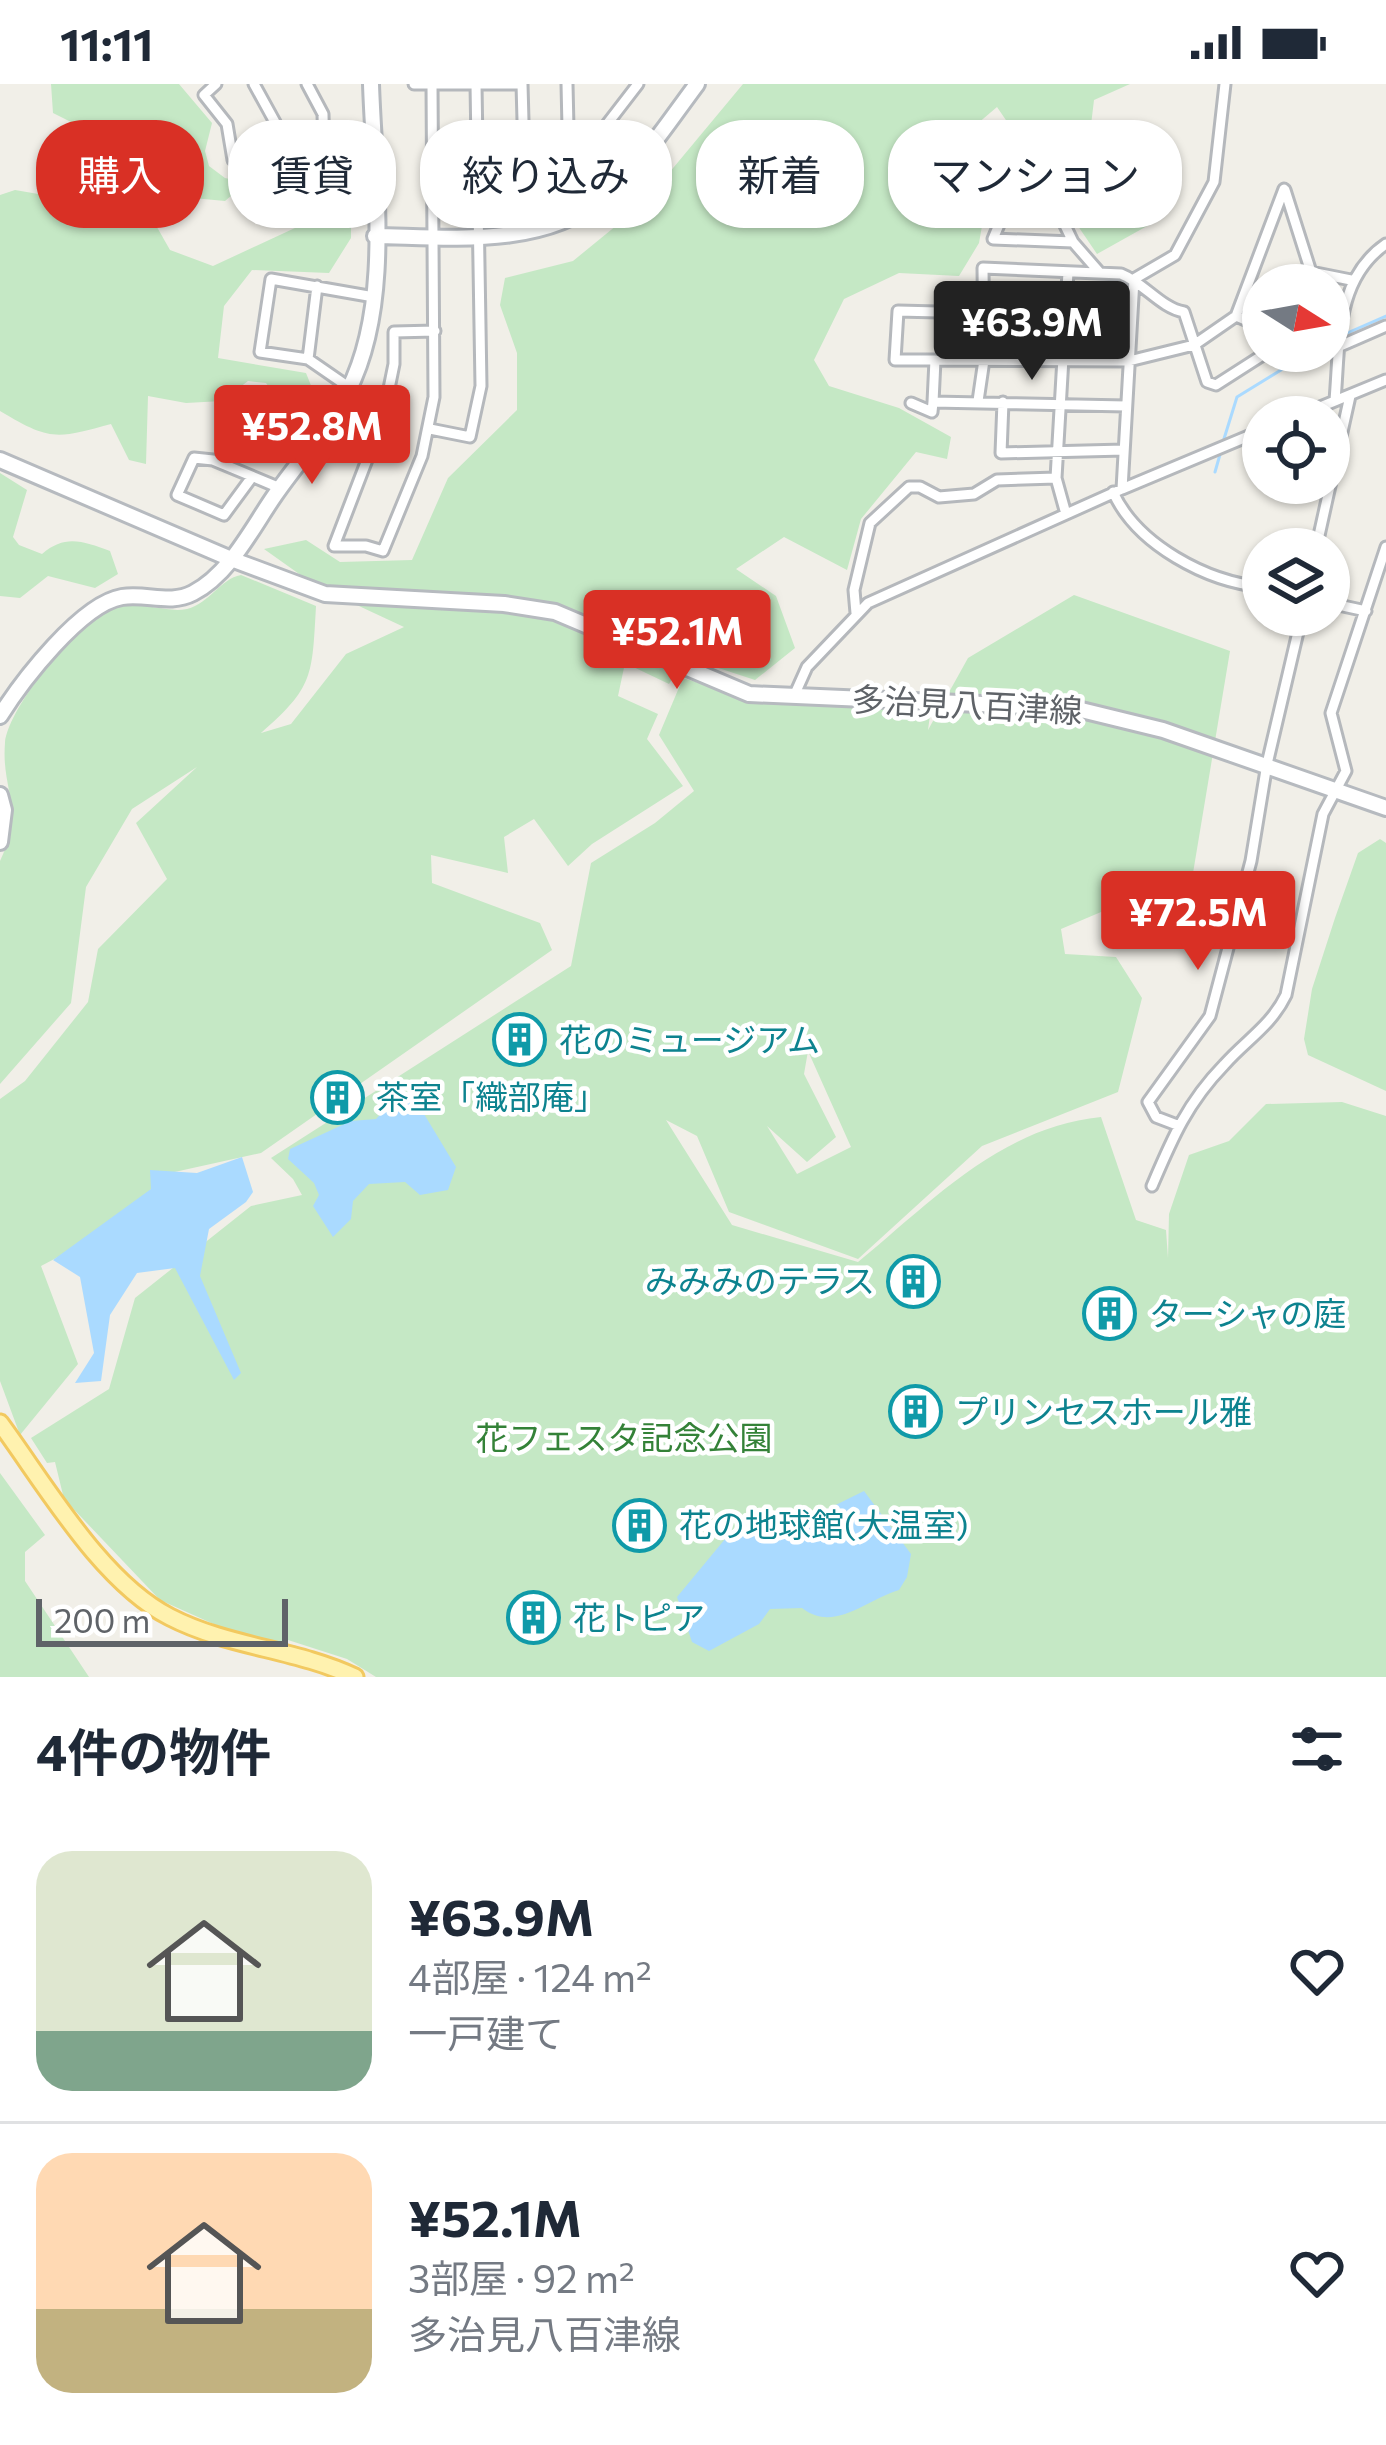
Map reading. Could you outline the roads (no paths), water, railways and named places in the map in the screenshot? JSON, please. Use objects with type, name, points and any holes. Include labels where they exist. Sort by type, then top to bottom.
[{"type":"main road","points":[[371,84],[372,120]]},
{"type":"main road","points":[[670,120],[697,84]]},
{"type":"main road","points":[[0,716],[89,611],[128,596],[175,599],[191,594],[231,559],[350,388],[369,333],[375,228]]},
{"type":"main road","points":[[375,236],[479,235],[535,228]]},
{"type":"main road","name":"多治見八百津線","points":[[0,460],[231,559],[341,597],[504,604],[555,612],[749,694],[1073,708],[1121,717],[1386,808]]},
{"type":"main road","points":[[0,795],[4,810],[0,842]]},
{"type":"main road","points":[[0,1423],[71,1520],[136,1594],[169,1617],[215,1635],[320,1661],[355,1677]]},
{"type":"street","points":[[216,84],[204,95],[228,130]]},
{"type":"street","points":[[254,84],[273,120]]},
{"type":"street","points":[[307,84],[322,120]]},
{"type":"street","points":[[414,84],[521,84],[526,231]]},
{"type":"street","points":[[566,84],[567,120]]},
{"type":"street","points":[[610,120],[638,84]]},
{"type":"street","points":[[1134,279],[1175,255],[1208,196],[1214,182],[1225,84]]},
{"type":"street","points":[[432,85],[436,371],[430,429],[383,551],[334,546],[383,418],[394,364],[394,332],[435,331]]},
{"type":"street","points":[[430,429],[470,437],[481,386],[476,85]]},
{"type":"street","points":[[1132,316],[898,311],[895,360],[1129,361],[1194,345],[1235,316],[1284,189],[1311,272],[1351,280]]},
{"type":"street","points":[[1073,242],[993,239],[1003,215],[1060,215],[1073,242],[1100,273]]},
{"type":"street","points":[[1350,285],[1371,254],[1386,244]]},
{"type":"street","points":[[979,400],[984,360],[982,268],[1121,274],[1134,279],[1174,311],[1184,312],[1207,382],[1216,385],[1242,368]]},
{"type":"street","points":[[1066,514],[1056,478],[1068,272]]},
{"type":"street","points":[[350,388],[308,359],[260,352],[271,279],[374,297]]},
{"type":"street","points":[[1134,279],[1118,490],[1126,515],[1159,547],[1242,585]]},
{"type":"street","points":[[308,359],[317,286]]},
{"type":"street","points":[[1235,316],[1242,319]]},
{"type":"street","points":[[1350,336],[1386,326]]},
{"type":"street","points":[[911,404],[932,412],[935,360]]},
{"type":"street","points":[[1350,396],[1386,380]]},
{"type":"street","points":[[933,402],[1126,406]]},
{"type":"street","points":[[1003,402],[1000,453],[1124,450]]},
{"type":"street","points":[[794,696],[807,667],[868,603],[1242,439]]},
{"type":"street","points":[[252,477],[224,515],[177,495],[194,458],[213,460],[280,488]]},
{"type":"street","points":[[856,613],[854,590],[869,523],[909,487],[939,497],[974,494],[997,480],[1056,478]]},
{"type":"street","points":[[1152,1186],[1177,1125],[1226,1062],[1276,1014],[1286,994],[1323,814],[1346,771],[1331,713],[1386,547]]},
{"type":"street","points":[[1350,608],[1366,611]]},
{"type":"street","points":[[1177,1125],[1156,1118],[1148,1102],[1210,1016],[1251,861],[1267,764],[1297,636]]},
{"type":"water","points":[[412,1094],[456,1167],[448,1190],[420,1195],[405,1182],[369,1184],[353,1201],[351,1219],[333,1237],[313,1206],[319,1195],[314,1183],[288,1159],[290,1149],[351,1121],[376,1119],[397,1097]]},
{"type":"water","points":[[242,1157],[253,1192],[209,1229],[200,1276],[241,1373],[234,1380],[175,1268],[137,1273],[110,1315],[101,1381],[75,1383],[94,1353],[80,1277],[53,1260],[151,1189],[150,1170],[197,1173]]},
{"type":"water","points":[[864,1491],[911,1554],[899,1590],[838,1616],[814,1615],[802,1608],[770,1609],[759,1624],[709,1651],[692,1642],[677,1597],[730,1533],[789,1528]]},
{"type":"waterway","points":[[1350,332],[1386,316]]},
{"type":"waterway","points":[[1223,442],[1237,397],[1278,372]]},
{"type":"waterway","points":[[1215,472],[1221,451]]},
{"type":"place","name":"花のミュージアム","points":[[520,1040]]},
{"type":"place","name":"茶室「織部庵」","points":[[337,1097]]},
{"type":"place","name":"みみみのテラス","points":[[914,1281]]},
{"type":"place","name":"ターシャの庭","points":[[1110,1314]]},
{"type":"place","name":"プリンセスホール雅","points":[[916,1412]]},
{"type":"place","name":"花の地球館(大温室)","points":[[640,1525]]},
{"type":"place","name":"花トピア","points":[[534,1618]]},
{"type":"park label","name":"花フェスタ記念公園","points":[[624,1438]]}]
